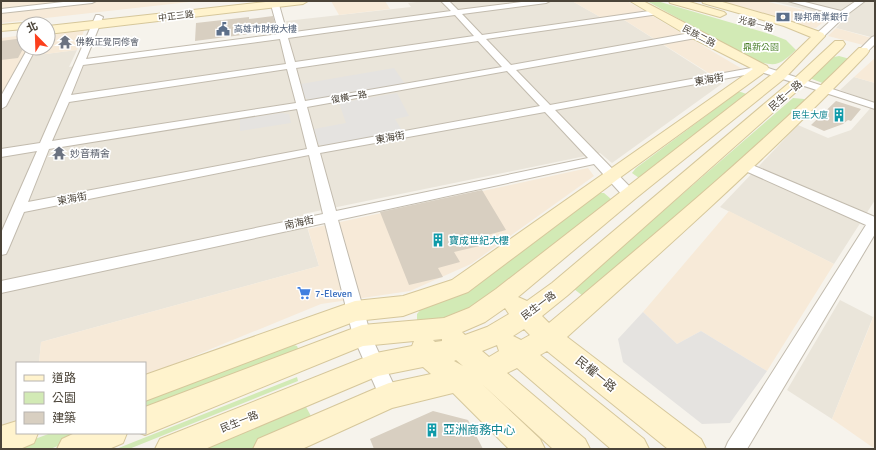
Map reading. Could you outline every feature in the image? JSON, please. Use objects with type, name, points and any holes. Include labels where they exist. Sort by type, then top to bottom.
[{"type":"street","points":[[1,3],[21,1]]},
{"type":"street","points":[[1,11],[92,1]]},
{"type":"street","name":"中正三路","points":[[56,29],[97,21],[238,1]]},
{"type":"street","name":"中正三路","points":[[56,23],[97,21],[303,1]]},
{"type":"street","points":[[445,1],[629,194]]},
{"type":"street","points":[[80,63],[546,1]]},
{"type":"street","name":"民族二路","points":[[636,1],[696,35],[781,75]]},
{"type":"street","name":"光華一路","points":[[674,1],[824,41],[871,48]]},
{"type":"street","name":"光華一路","points":[[691,1],[824,41]]},
{"type":"street","name":"光華一路","points":[[707,1],[788,24],[824,41]]},
{"type":"street","points":[[824,41],[842,14],[861,1]]},
{"type":"street","points":[[797,2],[842,14]]},
{"type":"street","points":[[274,3],[362,336],[389,396]]},
{"type":"street","points":[[65,98],[481,39],[656,12]]},
{"type":"street","points":[[1,250],[97,21]]},
{"type":"street","points":[[1,28],[16,27]]},
{"type":"street","points":[[1,36],[16,34]]},
{"type":"street","name":"復橫一路","points":[[1,152],[301,106],[696,35]]},
{"type":"street","name":"民生一路","points":[[170,449],[376,365],[429,356],[454,338],[478,315],[504,296],[629,194],[824,41]]},
{"type":"street","points":[[268,449],[389,396],[458,380],[486,371],[550,338],[745,166],[871,48]]},
{"type":"street","points":[[1,106],[28,56]]},
{"type":"street","points":[[781,75],[875,106]]},
{"type":"street","name":"民生一路","points":[[146,388],[355,311],[403,306],[460,286],[612,175],[781,75]]},
{"type":"street","name":"民生一路","points":[[146,421],[362,336],[413,332],[454,338],[496,334],[526,316],[560,289],[781,75]]},
{"type":"street","name":"東海街","points":[[19,208],[313,151],[548,109],[781,75]]},
{"type":"street","name":"南海街","points":[[1,287],[597,160]]},
{"type":"street","points":[[735,449],[875,223],[745,166]]},
{"type":"street","name":"民權一路","points":[[504,296],[550,338],[691,449]]},
{"type":"street","points":[[403,306],[413,332],[429,356],[458,380],[530,449]]},
{"type":"street","points":[[478,315],[518,354],[634,449]]},
{"type":"street","points":[[454,338],[486,371],[575,449]]},
{"type":"street","points":[[1,441],[21,434]]},
{"type":"street","points":[[72,449],[110,434]]},
{"type":"shaded area","points":[[1,1],[198,1],[56,17],[16,16],[16,21],[1,23]]},
{"type":"shaded area","points":[[331,1],[385,1],[390,9],[339,15]]},
{"type":"shaded area","points":[[425,1],[572,1],[602,18],[618,16],[723,83],[612,163],[600,153],[303,214],[319,266],[41,342],[39,362],[16,362],[16,426],[1,432],[1,95],[22,57],[56,56],[56,53],[77,50],[69,67],[291,38],[286,21],[411,7],[408,3]]},
{"type":"shaded area","points":[[572,1],[627,1],[744,70],[712,75],[618,16],[602,18]]},
{"type":"shaded area","points":[[711,1],[764,1],[830,16],[816,28],[805,27]]},
{"type":"shaded area","points":[[771,1],[875,1],[875,38],[836,28],[844,19]]},
{"type":"shaded area","points":[[85,28],[77,50],[56,53],[56,31]]},
{"type":"shaded area","points":[[836,28],[875,39],[875,48],[828,36]]},
{"type":"shaded area","points":[[16,36],[16,56],[30,56],[22,57],[1,95],[1,38]]},
{"type":"shaded area","points":[[875,58],[875,83],[854,77]]},
{"type":"shaded area","points":[[394,68],[405,84],[309,100],[304,97],[301,84]]},
{"type":"shaded area","points":[[854,77],[875,83],[875,103],[840,90]]},
{"type":"shaded area","points":[[397,93],[409,116],[395,119],[403,132],[325,146],[318,144],[314,129],[346,123],[339,103]]},
{"type":"shaded area","points":[[875,103],[875,200],[834,264],[720,207],[798,125],[828,138],[851,130]]},
{"type":"shaded area","points":[[282,113],[289,114],[291,123],[240,131],[240,119]]},
{"type":"shaded area","points":[[588,168],[594,176],[471,264],[410,291],[321,304],[146,376],[146,362],[39,362],[41,342],[319,266],[308,229]]},
{"type":"shaded area","points":[[729,211],[834,264],[767,371],[701,331],[677,344],[643,312]]},
{"type":"shaded area","points":[[840,300],[873,317],[832,419],[787,390]]},
{"type":"shaded area","points":[[643,312],[677,344],[701,331],[767,371],[730,423],[702,424],[623,362],[618,339]]},
{"type":"shaded area","points":[[875,313],[875,449],[832,419]]},
{"type":"green space","name":"鼎新公園","points":[[647,1],[657,1],[773,35],[786,40],[796,50],[782,62],[769,64],[755,61]]},
{"type":"green space","points":[[839,56],[850,59],[825,84],[811,78],[834,57]]},
{"type":"green space","points":[[738,92],[749,95],[644,177],[639,178],[632,173],[636,168]]},
{"type":"green space","points":[[793,98],[804,99],[808,102],[583,296],[574,289],[578,285]]},
{"type":"green space","points":[[600,193],[604,193],[611,199],[610,202],[506,286],[452,321],[417,322],[417,314],[422,308]]},
{"type":"green space","points":[[291,344],[297,346],[299,351],[146,413],[146,398]]},
{"type":"green space","points":[[297,377],[298,381],[129,449],[116,449]]},
{"type":"green space","points":[[297,406],[306,407],[311,416],[306,426],[251,449],[192,449]]},
{"type":"green space","points":[[48,434],[90,434],[50,449],[8,449]]},
{"type":"building","name":"高雄市財稅大樓","points":[[273,16],[276,27],[249,31],[250,34],[195,41],[196,23]]},
{"type":"building","points":[[16,39],[16,56],[19,56],[18,58],[1,60],[1,41]]},
{"type":"building","name":"民生大廈","points":[[836,101],[861,109],[851,121],[848,120],[843,124],[824,131],[811,125]]},
{"type":"building","name":"寶成世紀大樓","points":[[482,190],[506,230],[484,236],[488,244],[454,252],[460,262],[438,268],[443,277],[409,285],[380,212]]},
{"type":"building","name":"亞洲商務中心","points":[[433,411],[468,420],[483,449],[374,449],[370,439]]},
{"type":"place","name":"聯邦商業銀行","points":[[783,17]]},
{"type":"place","name":"高雄市財稅大樓","points":[[223,29]]},
{"type":"place","name":"佛教正覺同修會","points":[[65,42]]},
{"type":"place","name":"民生大廈","points":[[839,115]]},
{"type":"place","name":"妙音精舍","points":[[59,153]]},
{"type":"place","name":"寶成世紀大樓","points":[[438,240]]},
{"type":"place","name":"7-Eleven","points":[[304,293]]},
{"type":"place","name":"亞洲商務中心","points":[[432,430]]}]
